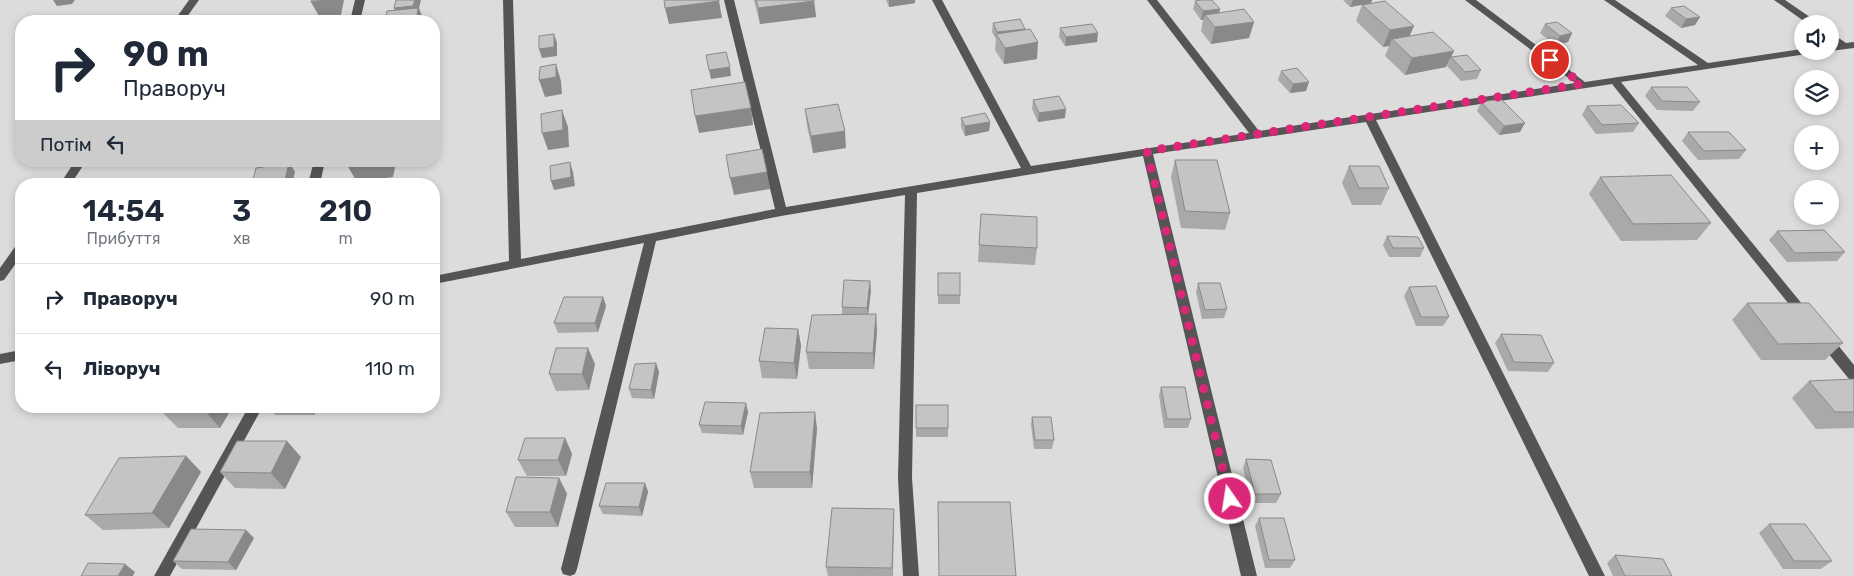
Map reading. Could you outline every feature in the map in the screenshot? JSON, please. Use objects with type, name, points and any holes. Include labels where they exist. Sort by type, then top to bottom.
[{"type":"street","points":[[183,15],[194,0]]},
{"type":"street","points":[[356,15],[360,0]]},
{"type":"street","points":[[508,0],[515,264]]},
{"type":"street","points":[[729,0],[781,212]]},
{"type":"street","points":[[937,0],[1028,170]]},
{"type":"street","points":[[1152,0],[1255,134]]},
{"type":"street","points":[[1470,0],[1582,84]]},
{"type":"street","points":[[1609,0],[1706,66]]},
{"type":"street","points":[[1779,0],[1802,15]]},
{"type":"street","points":[[440,279],[781,212],[1028,170],[1794,53]]},
{"type":"street","points":[[1614,80],[1854,375]]},
{"type":"street","points":[[1369,117],[1597,576]]},
{"type":"street","points":[[1147,151],[1249,576]]},
{"type":"street","points":[[69,178],[77,167]]},
{"type":"street","points":[[911,190],[905,478],[911,576]]},
{"type":"street","points":[[569,569],[651,237]]},
{"type":"street","points":[[0,277],[15,256]]},
{"type":"street","points":[[0,359],[15,357]]},
{"type":"street","points":[[162,576],[252,413]]},
{"type":"shaded area","points":[[0,0],[1854,0],[1854,576],[0,576]]},
{"type":"building","points":[[396,0],[415,0],[413,6],[394,8]]},
{"type":"building","points":[[664,0],[719,0],[719,1],[665,8]]},
{"type":"building","points":[[756,0],[814,0],[814,1],[758,8]]},
{"type":"building","points":[[1212,0],[1220,9],[1203,11],[1195,1]]},
{"type":"building","points":[[1385,1],[1414,26],[1390,30],[1362,5]]},
{"type":"building","points":[[1684,6],[1700,17],[1686,19],[1671,8]]},
{"type":"building","points":[[418,8],[417,15],[386,15],[387,11]]},
{"type":"building","points":[[1244,9],[1254,22],[1215,27],[1205,15]]},
{"type":"building","points":[[1020,19],[1025,29],[997,32],[993,23]]},
{"type":"building","points":[[1557,22],[1572,33],[1560,36],[1545,24]]},
{"type":"building","points":[[1092,24],[1098,33],[1066,37],[1060,28]]},
{"type":"building","points":[[1030,29],[1038,42],[1005,48],[996,34]]},
{"type":"building","points":[[1433,32],[1454,51],[1412,58],[1392,39]]},
{"type":"building","points":[[554,34],[554,47],[539,49],[539,36]]},
{"type":"building","points":[[726,52],[730,67],[709,70],[706,55]]},
{"type":"building","points":[[1467,55],[1481,70],[1465,72],[1451,57]]},
{"type":"building","points":[[556,64],[556,77],[539,80],[540,67]]},
{"type":"building","points":[[1297,68],[1309,82],[1293,84],[1281,71]]},
{"type":"building","points":[[745,82],[751,108],[695,116],[691,90]]},
{"type":"building","points":[[1651,87],[1687,87],[1700,102],[1662,101]]},
{"type":"building","points":[[1059,96],[1066,109],[1039,113],[1033,100]]},
{"type":"building","points":[[1501,99],[1525,123],[1504,126],[1481,102]]},
{"type":"building","points":[[838,104],[845,131],[811,136],[805,109]]},
{"type":"building","points":[[1621,105],[1639,123],[1602,125],[1587,106]]},
{"type":"building","points":[[562,110],[563,130],[542,133],[541,114]]},
{"type":"building","points":[[985,113],[990,122],[965,126],[961,118]]},
{"type":"building","points":[[1688,132],[1729,132],[1746,150],[1704,151]]},
{"type":"building","points":[[762,149],[767,172],[730,178],[726,155]]},
{"type":"building","points":[[1175,160],[1217,160],[1230,213],[1185,211]]},
{"type":"building","points":[[570,162],[571,177],[551,181],[550,166]]},
{"type":"building","points":[[1349,166],[1379,166],[1389,188],[1359,188]]},
{"type":"building","points":[[288,167],[285,178],[254,178],[256,168]]},
{"type":"building","points":[[1671,175],[1711,223],[1633,224],[1600,177]]},
{"type":"building","points":[[981,214],[1037,217],[1037,248],[979,245]]},
{"type":"building","points":[[1824,230],[1845,252],[1795,253],[1777,231]]},
{"type":"building","points":[[1387,236],[1418,237],[1424,248],[1393,248]]},
{"type":"building","points":[[938,273],[960,273],[960,295],[938,295]]},
{"type":"building","points":[[844,280],[870,281],[867,308],[842,307]]},
{"type":"building","points":[[1198,283],[1220,283],[1227,309],[1205,310]]},
{"type":"building","points":[[1436,286],[1449,317],[1421,317],[1409,287]]},
{"type":"building","points":[[564,297],[603,297],[595,323],[554,323]]},
{"type":"building","points":[[1747,303],[1809,303],[1843,343],[1778,344]]},
{"type":"building","points":[[876,314],[873,353],[806,352],[812,315]]},
{"type":"building","points":[[765,328],[798,329],[794,363],[759,361]]},
{"type":"building","points":[[1501,334],[1541,335],[1554,363],[1514,362]]},
{"type":"building","points":[[556,348],[588,348],[582,374],[549,374]]},
{"type":"building","points":[[656,363],[651,390],[629,389],[635,364]]},
{"type":"building","points":[[1854,379],[1854,412],[1835,412],[1809,381]]},
{"type":"building","points":[[1161,387],[1185,387],[1191,419],[1167,419]]},
{"type":"building","points":[[705,402],[746,403],[741,426],[699,425]]},
{"type":"building","points":[[916,405],[948,405],[948,428],[916,428]]},
{"type":"building","points":[[815,412],[810,472],[750,472],[760,413]]},
{"type":"building","points":[[1032,417],[1051,417],[1054,440],[1035,440]]},
{"type":"building","points":[[525,438],[565,438],[558,460],[518,460]]},
{"type":"building","points":[[237,441],[287,441],[271,473],[220,472]]},
{"type":"building","points":[[186,456],[152,513],[85,515],[119,458]]},
{"type":"building","points":[[1246,459],[1271,460],[1281,494],[1255,494]]},
{"type":"building","points":[[516,477],[559,478],[550,512],[506,512]]},
{"type":"building","points":[[606,483],[645,483],[639,507],[599,506]]},
{"type":"building","points":[[938,502],[1010,502],[1016,576],[939,576]]},
{"type":"building","points":[[832,508],[894,509],[892,568],[826,567]]},
{"type":"building","points":[[1259,518],[1284,518],[1295,560],[1269,560]]},
{"type":"building","points":[[1769,524],[1805,524],[1832,561],[1794,561]]},
{"type":"building","points":[[191,529],[246,530],[228,562],[173,561]]},
{"type":"building","points":[[1615,555],[1663,559],[1672,576],[1625,576]]},
{"type":"building","points":[[88,563],[125,564],[118,576],[81,576]]},
{"type":"route","points":[[1230,499],[1147,151],[1582,84],[1550,60]]}]
